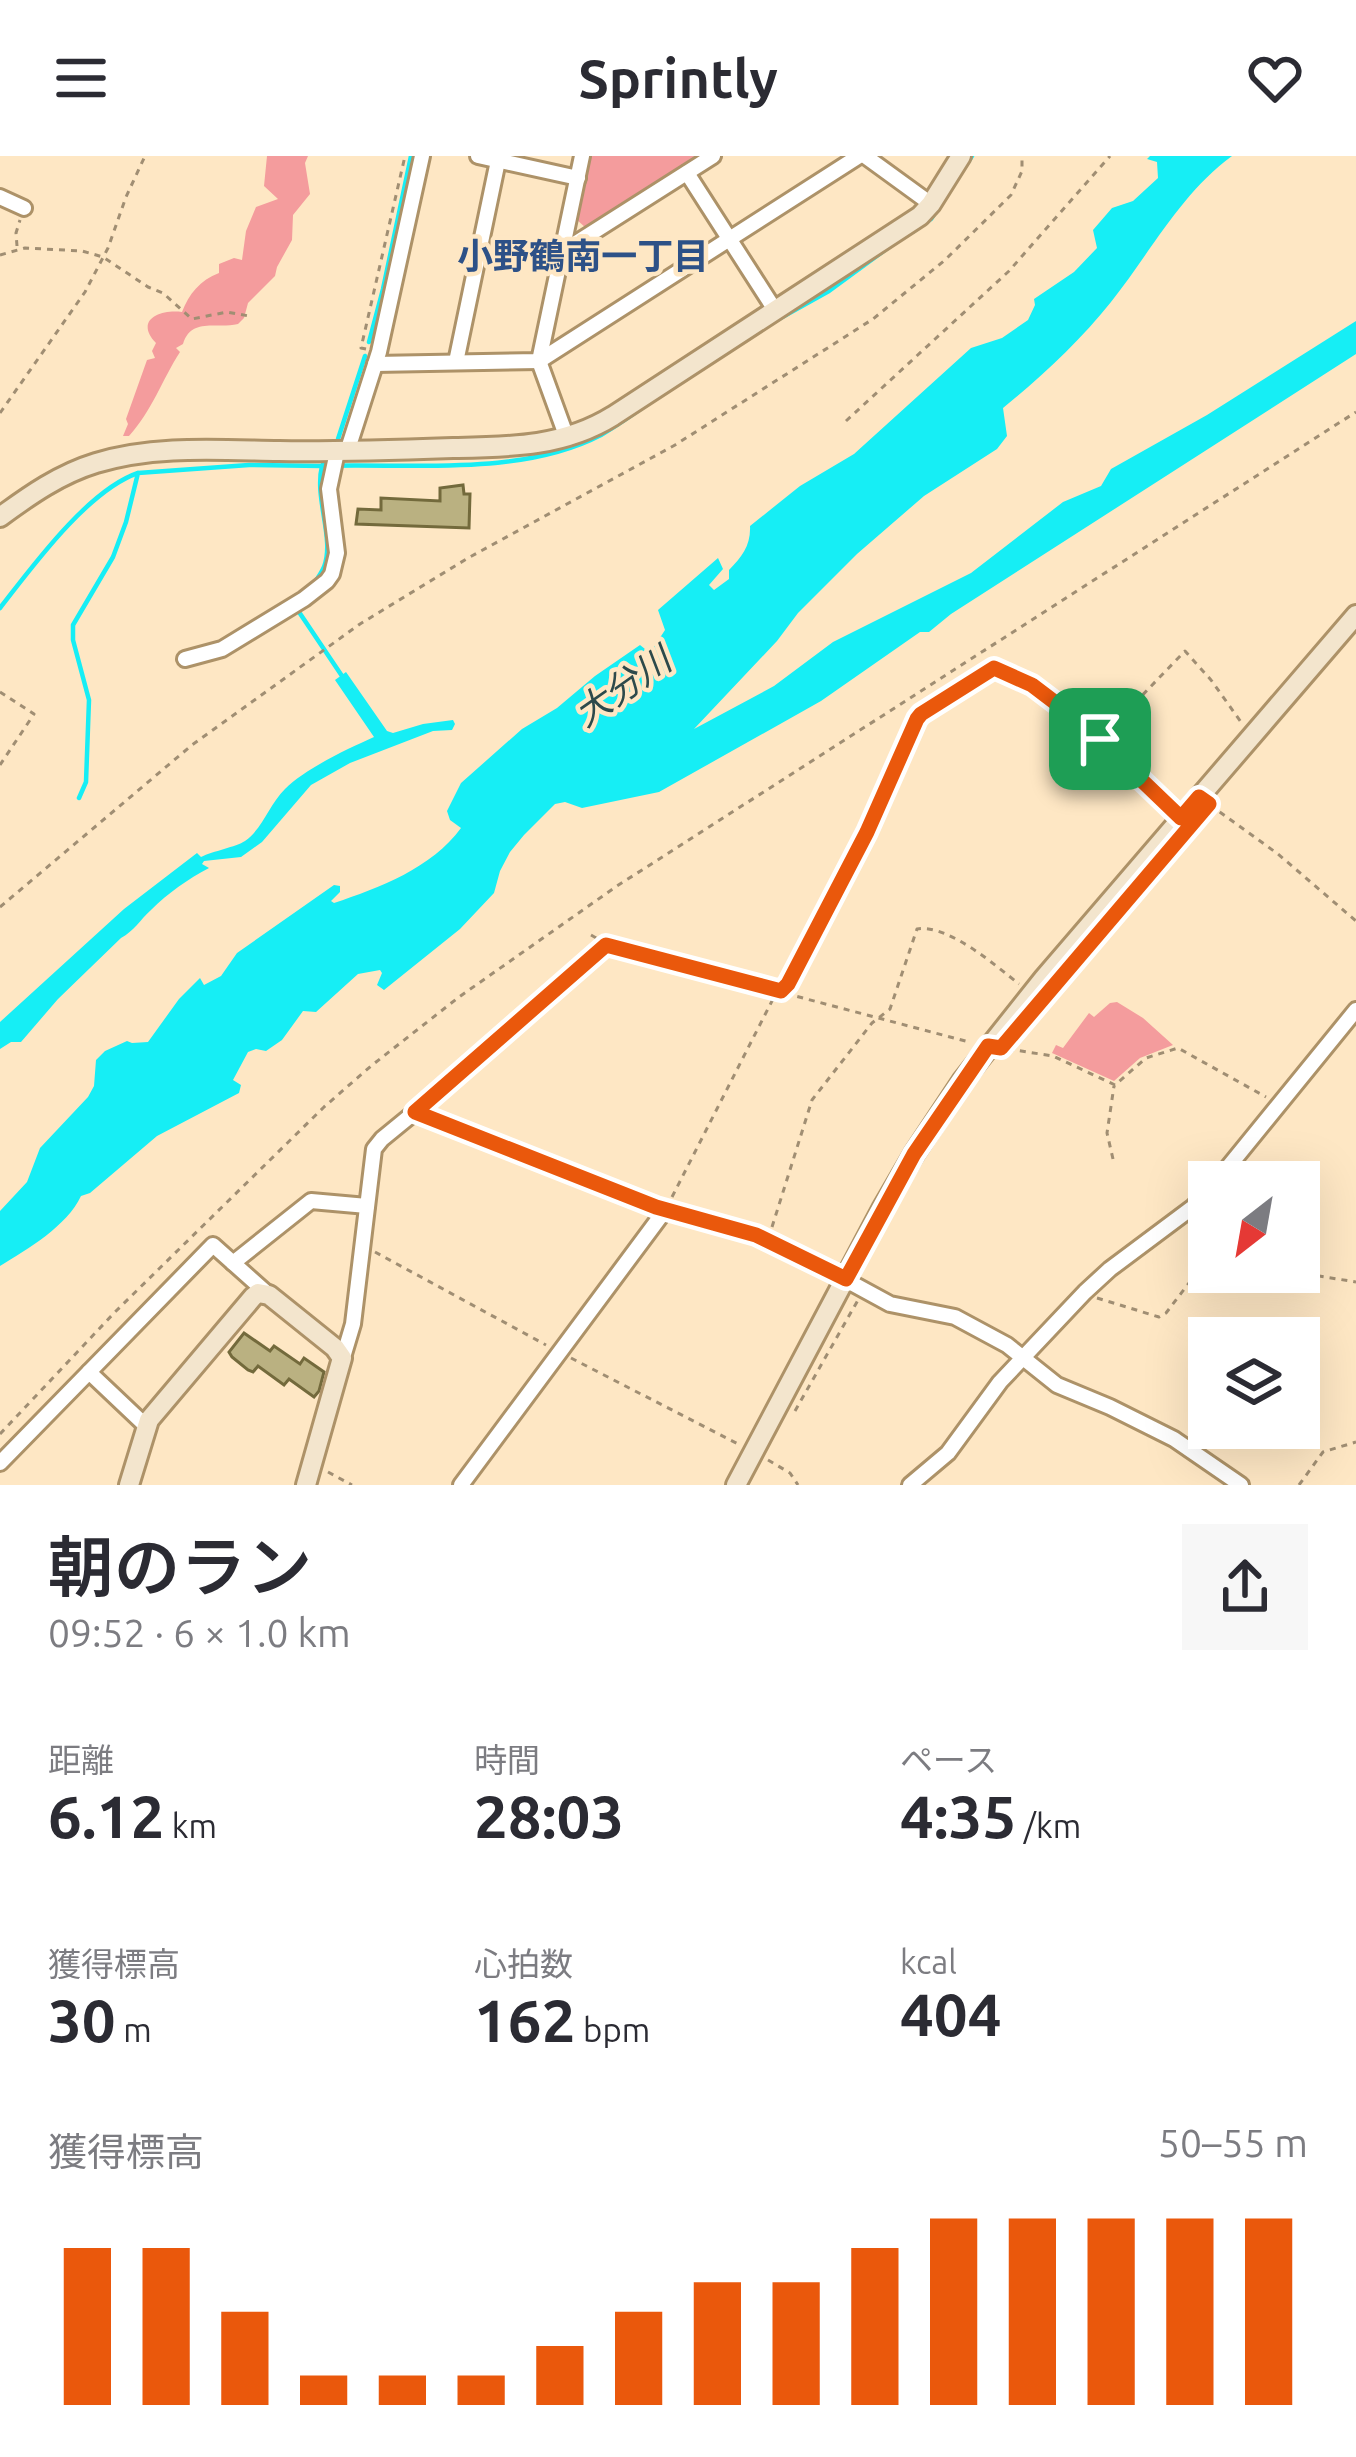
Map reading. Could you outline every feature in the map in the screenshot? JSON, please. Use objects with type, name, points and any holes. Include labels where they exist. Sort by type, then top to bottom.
[{"type":"street","points":[[185,659],[222,649],[304,599],[332,574],[337,553],[328,489],[375,364],[422,156]]},
{"type":"street","points":[[478,156],[578,178]]},
{"type":"street","points":[[567,438],[539,361],[582,156]]},
{"type":"street","points":[[562,253],[713,156]]},
{"type":"street","points":[[375,364],[539,361],[862,156],[931,204]]},
{"type":"street","points":[[0,517],[65,475],[121,457],[176,451],[530,446],[567,438],[601,424],[920,216],[961,156]]},
{"type":"street","points":[[456,362],[498,158]]},
{"type":"street","points":[[687,172],[775,310]]},
{"type":"street","points":[[0,197],[24,208]]},
{"type":"street","points":[[736,1485],[914,1154],[988,1046],[1356,615]]},
{"type":"street","points":[[1233,1161],[1356,1010]]},
{"type":"street","points":[[305,1485],[353,1324],[376,1145],[415,1112],[666,1209],[768,1240],[890,1304],[956,1317],[998,1338],[1058,1385],[1162,1432],[1241,1485]]},
{"type":"street","points":[[233,1263],[311,1201],[367,1206]]},
{"type":"street","points":[[461,1485],[666,1209]]},
{"type":"street","points":[[910,1485],[948,1453],[1022,1356],[1084,1292],[1188,1211]]},
{"type":"street","points":[[0,1462],[213,1245],[335,1348],[341,1364]]},
{"type":"street","points":[[129,1485],[146,1426],[253,1297],[269,1295]]},
{"type":"street","points":[[89,1372],[146,1426]]},
{"type":"path","points":[[0,412],[70,315],[104,257],[145,156]]},
{"type":"path","points":[[361,348],[405,156]]},
{"type":"path","points":[[0,907],[192,746],[360,624],[468,558],[675,445],[873,319],[945,260],[1011,195],[1022,171],[1022,156]]},
{"type":"path","points":[[845,422],[1009,271],[1110,156]]},
{"type":"path","points":[[0,255],[25,248],[82,251],[104,257],[163,293],[192,319],[227,312],[249,316]]},
{"type":"path","points":[[0,1434],[115,1312],[324,1107],[492,973],[658,859],[1356,412]]},
{"type":"path","points":[[1100,739],[1184,651],[1211,680],[1250,737]]},
{"type":"path","points":[[666,1209],[773,999],[788,984],[867,832],[921,714],[994,668],[1038,689],[1100,739],[1181,818]]},
{"type":"path","points":[[0,692],[34,714],[0,765]]},
{"type":"path","points":[[1214,798],[1209,804],[1356,921]]},
{"type":"path","points":[[768,1240],[812,1100],[872,1023],[890,1009],[917,929],[973,947],[1030,994]]},
{"type":"path","points":[[591,934],[606,945],[880,1018],[988,1046],[1042,1052],[1114,1084],[1146,1058],[1178,1048],[1279,1105]]},
{"type":"path","points":[[415,1112],[606,945]]},
{"type":"path","points":[[1113,1159],[1107,1132],[1114,1084]]},
{"type":"path","points":[[362,1245],[753,1452],[790,1473],[798,1485]]},
{"type":"path","points":[[1320,1276],[1356,1282]]},
{"type":"path","points":[[1084,1292],[1159,1317],[1188,1284]]},
{"type":"path","points":[[1299,1485],[1323,1452],[1356,1442]]},
{"type":"path","points":[[312,1463],[352,1485]]},
{"type":"shaded area","points":[[267,156],[308,156],[310,194],[293,215],[292,240],[275,276],[248,303],[238,324],[192,330],[176,348],[180,352],[144,416],[129,436],[123,436],[147,360],[155,358],[149,322],[158,314],[182,312],[196,288],[219,273],[219,264],[242,260],[256,207],[278,199],[264,186]]},
{"type":"shaded area","points":[[591,156],[704,156],[587,229],[576,219]]},
{"type":"shaded area","points":[[1117,1002],[1173,1045],[1140,1058],[1114,1081],[1052,1053],[1056,1045],[1063,1048],[1089,1013],[1094,1017]]},
{"type":"water","name":"大分川","points":[[1232,156],[1197,188],[1086,331],[1003,408],[1007,436],[997,449],[924,496],[857,554],[694,729],[774,686],[833,642],[971,573],[1063,502],[1101,486],[1111,469],[1356,321],[1356,354],[929,632],[920,632],[821,701],[659,792],[582,808],[555,804],[510,852],[494,893],[460,929],[384,990],[377,985],[380,970],[358,974],[316,1012],[303,1011],[282,1040],[266,1051],[248,1052],[233,1080],[241,1085],[239,1093],[157,1136],[81,1196],[46,1236],[0,1266],[0,1211],[27,1182],[40,1148],[88,1097],[96,1060],[105,1051],[127,1041],[148,1042],[200,978],[204,985],[221,976],[237,953],[334,885],[340,886],[340,892],[334,903],[386,883],[435,854],[461,828],[447,811],[461,783],[522,729],[640,645],[650,653],[665,630],[658,610],[718,558],[723,569],[709,585],[714,590],[729,579],[729,570],[747,545],[750,526],[800,486],[854,454],[971,348],[1002,338],[1028,320],[1034,299],[1074,272],[1097,248],[1093,230],[1112,208],[1133,201],[1158,178],[1157,162],[1147,159]]},
{"type":"water","points":[[346,672],[387,731],[453,720],[452,730],[433,731],[350,763],[311,785],[262,842],[241,857],[204,861],[209,868],[178,887],[121,938],[21,1042],[0,1049],[0,1022],[124,909],[197,853],[201,857],[245,841],[293,782],[374,737],[335,680]]},
{"type":"building","points":[[463,485],[464,494],[470,494],[469,528],[356,524],[358,509],[381,510],[381,498],[440,501],[440,488]]},
{"type":"building","points":[[244,1333],[270,1351],[274,1346],[300,1364],[304,1358],[324,1372],[314,1397],[289,1379],[284,1385],[258,1366],[253,1372],[232,1357],[229,1352]]},
{"type":"waterway","points":[[369,342],[411,156]]},
{"type":"waterway","points":[[962,171],[972,156]]},
{"type":"waterway","points":[[914,231],[936,211]]},
{"type":"waterway","points":[[768,325],[829,291],[889,247]]},
{"type":"waterway","points":[[338,439],[365,356]]},
{"type":"waterway","points":[[313,585],[327,556],[322,466],[464,465],[536,457],[601,435],[648,404]]},
{"type":"waterway","points":[[79,798],[86,782],[89,700],[73,625],[113,557],[138,473],[323,464]]},
{"type":"waterway","points":[[0,608],[81,512],[138,473]]},
{"type":"waterway","points":[[302,605],[299,612],[342,676]]},
{"type":"district","name":"小野鶴南一丁目","points":[[583,255]]},
{"type":"route","points":[[991,669],[1032,685],[1100,739],[1181,818],[1199,797],[1209,804],[1001,1048],[988,1046],[914,1154],[846,1279],[756,1235],[656,1207],[415,1112],[606,945],[781,991],[867,832],[917,719],[991,669]]}]
